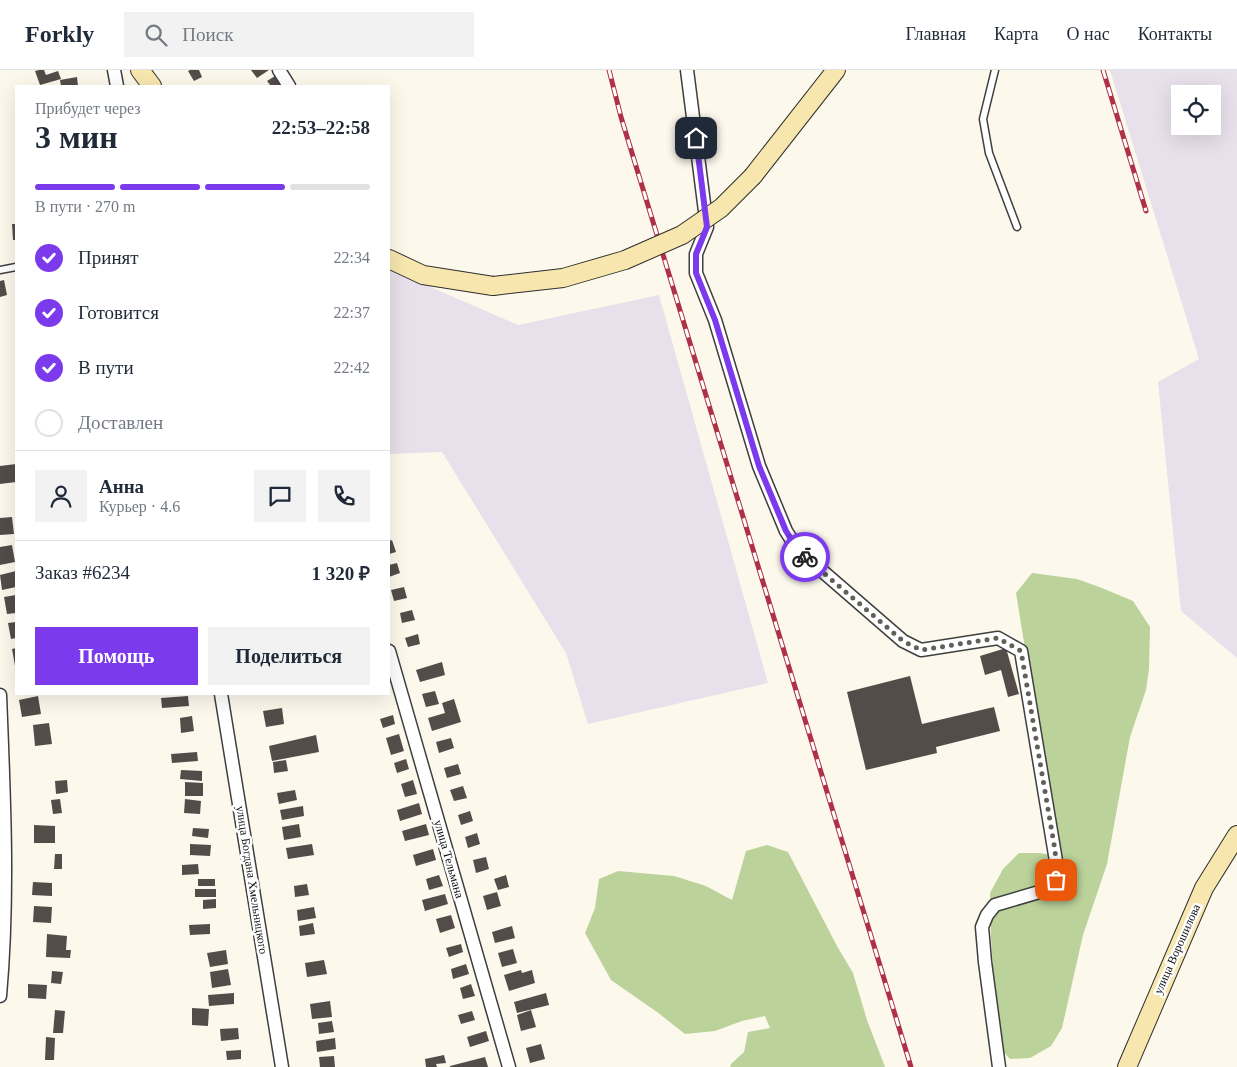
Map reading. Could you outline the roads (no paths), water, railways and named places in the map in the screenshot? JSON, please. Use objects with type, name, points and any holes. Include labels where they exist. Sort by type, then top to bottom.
[{"type":"street","points":[[114,70],[117,85]]},
{"type":"street","points":[[140,70],[151,85]]},
{"type":"street","points":[[278,70],[288,85]]},
{"type":"street","points":[[687,70],[707,227],[696,254],[696,273],[715,320],[759,466],[786,531],[798,550],[903,641],[921,650],[998,638],[1021,651],[1057,866],[1056,880],[1046,890],[995,905],[987,914],[982,927],[999,1067]]},
{"type":"street","points":[[390,259],[423,275],[492,286],[563,278],[625,260],[682,235],[721,208],[753,176],[836,70]]},
{"type":"street","name":"улица Тельмана","points":[[390,654],[509,1067]]},
{"type":"street","points":[[0,695],[6,852],[4,946],[0,996]]},
{"type":"street","name":"улица Богдана Хмельницкого","points":[[221,695],[282,1067]]},
{"type":"street","name":"улица Ворошилова","points":[[1127,1067],[1204,888],[1237,835]]},
{"type":"lane","points":[[995,70],[983,119],[989,153],[1017,227]]},
{"type":"lane","points":[[0,270],[15,267]]},
{"type":"railway","points":[[609,70],[621,117],[911,1067]]},
{"type":"railway","points":[[1103,70],[1146,211]]}]
